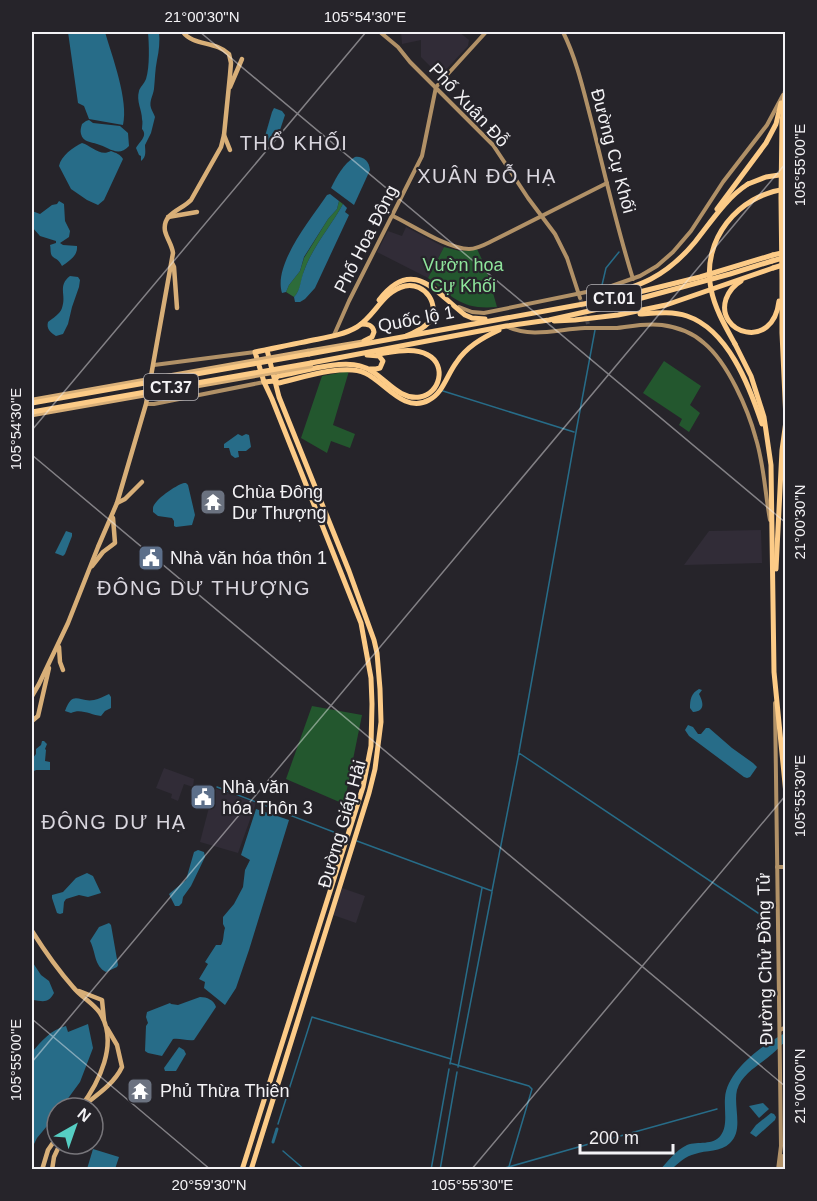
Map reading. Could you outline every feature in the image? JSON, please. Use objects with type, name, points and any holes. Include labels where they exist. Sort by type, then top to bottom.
[{"type":"highway","points":[[774,607],[782,450],[786,421],[782,333],[781,198],[782,122],[786,86]]},
{"type":"highway","points":[[705,227],[772,133],[783,96]]},
{"type":"highway","points":[[558,309],[646,283],[678,261],[729,200],[748,184],[766,177],[786,174]]},
{"type":"highway","points":[[786,189],[762,195],[740,208],[726,222],[713,248],[709,274],[712,295],[719,314],[751,376],[764,417],[768,442],[771,465],[774,672],[786,794]]},
{"type":"highway","points":[[781,198],[778,249],[779,279],[778,310],[773,321],[765,330],[756,333],[740,330],[730,322],[725,304],[729,292],[735,285],[756,274],[773,261],[786,264]]},
{"type":"highway","name":"CT.01","points":[[773,261],[786,252]]},
{"type":"highway","name":"CT.01","points":[[773,261],[786,257]]},
{"type":"highway","name":"Quốc lộ 1","points":[[309,352],[558,309],[634,294],[710,274],[773,261]]},
{"type":"highway","name":"Quốc lộ 1","points":[[32,413],[537,322],[615,305],[773,261]]},
{"type":"highway","points":[[618,315],[666,305],[756,274]]},
{"type":"highway","points":[[370,314],[387,291],[406,279],[421,281],[429,285],[465,315],[472,318],[498,319]]},
{"type":"highway","points":[[255,352],[354,329],[384,299],[398,289],[418,287],[429,296],[432,302],[432,316],[423,327],[406,336]]},
{"type":"highway","points":[[537,322],[674,313],[693,319],[709,329],[724,346],[742,373],[768,442]]},
{"type":"highway","points":[[361,324],[369,325],[374,332],[372,337],[364,341]]},
{"type":"highway","points":[[264,382],[279,383],[352,369],[367,373],[398,397],[410,403],[420,403],[436,395],[463,354],[483,338],[506,326]]},
{"type":"highway","name":"Đường Giáp Hải","points":[[252,1170],[369,793],[375,769],[381,722],[380,688],[374,639],[279,397],[267,350]]},
{"type":"highway","points":[[350,356],[408,351],[426,354],[434,359],[438,366],[439,381],[429,394],[412,397],[397,391],[369,369]]},
{"type":"highway","name":"Đường Giáp Hải","points":[[242,1170],[363,787],[371,746],[372,704],[371,678],[361,623],[264,382],[255,352]]},
{"type":"highway","name":"CT.37","points":[[32,401],[309,352]]},
{"type":"highway","points":[[274,381],[279,376],[342,365],[353,364],[376,369],[380,368],[383,363],[376,355],[350,356]]},
{"type":"highway","points":[[266,1094],[274,1097]]},
{"type":"main road","points":[[32,696],[58,644],[113,515],[146,404],[172,261],[172,247],[165,228],[168,217],[191,200],[221,147],[224,135],[231,63],[229,54],[222,48],[188,37],[183,32]]},
{"type":"main road","name":"Phố Xuân Đỗ","points":[[380,32],[398,46],[410,62],[493,145],[555,234],[567,258],[579,296]]},
{"type":"main road","points":[[436,87],[486,32]]},
{"type":"main road","name":"Đường Cự Khối","points":[[563,32],[581,83],[633,279]]},
{"type":"main road","points":[[228,92],[242,59]]},
{"type":"main road","points":[[446,298],[460,308],[484,313],[579,296],[633,279],[661,262],[686,238],[723,182],[767,125],[783,96],[786,81]]},
{"type":"main road","name":"Phố Hoa Động","points":[[334,335],[422,156],[436,87]]},
{"type":"main road","points":[[435,94],[441,92]]},
{"type":"main road","points":[[224,135],[230,150]]},
{"type":"main road","points":[[393,216],[442,241],[468,249],[477,248],[607,183]]},
{"type":"main road","points":[[168,217],[197,212]]},
{"type":"main road","points":[[172,261],[177,308]]},
{"type":"main road","points":[[506,326],[529,333],[589,326],[668,326],[704,342],[714,352],[733,382],[757,440],[772,536]]},
{"type":"main road","points":[[309,352],[364,341],[382,341]]},
{"type":"main road","points":[[154,365],[255,352]]},
{"type":"main road","points":[[146,404],[264,382]]},
{"type":"main road","points":[[117,503],[125,499],[142,482]]},
{"type":"main road","points":[[88,570],[103,552],[115,543],[113,515]]},
{"type":"main road","points":[[58,644],[63,670]]},
{"type":"main road","points":[[32,721],[38,716],[48,677],[49,663]]},
{"type":"main road","name":"Đường Chử Đồng Tử","points":[[774,672],[782,1146],[780,1170]]},
{"type":"main road","points":[[777,867],[786,867]]},
{"type":"main road","points":[[32,931],[75,990],[92,1004],[117,1046],[122,1067],[116,1077],[96,1096]]},
{"type":"main road","points":[[75,990],[102,1000],[108,1051],[95,1088],[89,1096]]},
{"type":"main road","points":[[780,1032],[786,1027]]},
{"type":"shaded area","points":[[401,32],[459,32],[469,40],[468,46],[440,76],[421,57],[421,40],[402,44]]},
{"type":"shaded area","points":[[406,227],[444,247],[428,278],[377,252],[388,231],[402,236]]},
{"type":"shaded area","points":[[761,530],[762,563],[684,565],[709,531]]},
{"type":"shaded area","points":[[164,768],[194,779],[193,787],[184,784],[178,801],[171,798],[172,794],[156,788]]},
{"type":"shaded area","points":[[214,788],[256,803],[238,853],[200,842]]},
{"type":"shaded area","points":[[342,888],[365,896],[356,923],[333,915]]},
{"type":"green space","points":[[339,201],[343,204],[312,253],[294,297],[286,292],[289,285],[300,271],[304,258],[328,219],[337,209]]},
{"type":"green space","name":"Vườn hoa Cự Khối","points":[[444,247],[460,251],[477,249],[486,268],[497,307],[475,307],[459,301],[428,278]]},
{"type":"green space","points":[[664,361],[701,386],[690,405],[700,413],[689,432],[679,425],[682,419],[643,393]]},
{"type":"green space","points":[[349,371],[333,425],[355,434],[350,448],[331,441],[327,453],[301,438],[322,376]]},
{"type":"green space","points":[[312,706],[362,715],[344,804],[286,779]]},
{"type":"water","points":[[68,32],[105,32],[122,91],[123,125],[89,119],[84,106],[78,103]]},
{"type":"water","points":[[148,32],[159,32],[154,89],[150,103],[155,117],[145,145],[145,155],[141,161],[136,148],[144,134],[138,95],[147,74]]},
{"type":"water","points":[[274,108],[285,115],[279,133],[268,147],[263,143]]},
{"type":"water","points":[[89,120],[93,123],[120,126],[128,133],[129,146],[121,151],[113,151],[85,140],[81,134],[81,128],[82,124]]},
{"type":"water","points":[[82,143],[103,153],[111,151],[123,159],[104,200],[98,205],[71,189],[59,166],[68,152]]},
{"type":"water","points":[[355,157],[365,160],[370,170],[354,205],[331,188],[344,167]]},
{"type":"water","points":[[330,194],[339,201],[337,209],[304,257],[300,271],[286,292],[282,293],[281,281],[288,256],[303,229]]},
{"type":"water","points":[[59,201],[64,204],[65,221],[70,231],[69,237],[60,243],[77,246],[75,255],[62,266],[51,254],[50,245],[56,241],[40,236],[32,227],[32,211],[40,214]]},
{"type":"water","points":[[343,204],[347,208],[345,212],[349,215],[315,288],[305,299],[295,302],[294,297],[308,262]]},
{"type":"water","points":[[70,276],[78,277],[79,287],[68,324],[63,334],[56,336],[48,329],[48,322],[61,310],[64,283]]},
{"type":"water","points":[[238,434],[249,435],[251,447],[246,451],[238,451],[239,457],[235,458],[231,455],[229,448],[224,448],[224,444]]},
{"type":"water","points":[[184,483],[188,485],[195,515],[192,525],[176,527],[172,518],[158,516],[153,512],[153,508],[166,493]]},
{"type":"water","points":[[66,531],[72,533],[72,536],[63,556],[55,553]]},
{"type":"water","points":[[699,689],[702,690],[699,694],[702,708],[693,712],[690,708],[691,700]]},
{"type":"water","points":[[109,694],[111,708],[101,716],[82,711],[71,713],[65,711],[71,700],[77,698],[94,700]]},
{"type":"water","points":[[688,725],[693,727],[698,734],[709,728],[753,763],[757,767],[750,777],[744,777],[689,736],[685,730]]},
{"type":"water","points":[[42,741],[47,744],[45,761],[50,762],[50,770],[32,772],[32,759]]},
{"type":"water","points":[[256,809],[289,820],[236,988],[225,1005],[204,988],[205,982],[199,979],[208,964],[205,962],[216,945],[222,943],[225,928],[223,917],[234,904],[243,887],[245,870],[250,860],[241,855]]},
{"type":"water","points":[[198,850],[204,852],[205,857],[182,903],[175,906],[169,894],[186,880],[194,852]]},
{"type":"water","points":[[87,873],[93,876],[101,893],[66,899],[63,913],[57,913],[52,895],[63,892],[76,878]]},
{"type":"water","points":[[109,923],[118,965],[106,972],[99,966],[90,941],[99,927]]},
{"type":"water","points":[[33,963],[41,975],[49,981],[54,993],[47,1000],[32,1000]]},
{"type":"water","points":[[200,997],[210,999],[216,1007],[194,1040],[173,1039],[162,1056],[145,1051],[147,1012],[170,1003],[178,1005]]},
{"type":"water","points":[[88,1024],[93,1048],[80,1082],[70,1096],[45,1096],[45,1128],[32,1148],[32,1052],[55,1030],[66,1026],[68,1032]]},
{"type":"water","points":[[785,1033],[785,1042],[747,1074],[739,1084],[736,1096],[737,1125],[734,1138],[730,1143],[718,1149],[688,1156],[672,1169],[660,1170],[683,1147],[714,1141],[721,1135],[725,1122],[725,1098],[732,1078],[757,1051]]},
{"type":"water","points":[[179,1047],[186,1054],[176,1071],[165,1071],[164,1068]]},
{"type":"water","points":[[763,1103],[769,1109],[759,1118],[749,1106]]},
{"type":"water","points":[[771,1113],[776,1117],[775,1120],[756,1137],[750,1133],[756,1125]]},
{"type":"water","points":[[105,1153],[119,1157],[115,1169],[87,1169],[91,1156],[105,1156]]},
{"type":"waterway","points":[[602,285],[606,268],[619,252]]},
{"type":"waterway","points":[[519,752],[595,330]]},
{"type":"waterway","points":[[443,391],[574,432]]},
{"type":"waterway","points":[[357,841],[492,891],[519,753],[770,921]]},
{"type":"waterway","points":[[217,787],[344,836]]},
{"type":"waterway","points":[[450,1064],[482,888]]},
{"type":"waterway","points":[[458,1067],[492,892]]},
{"type":"waterway","points":[[278,1124],[312,1017],[451,1059]]},
{"type":"waterway","points":[[450,1063],[529,1086],[532,1089],[508,1170]]},
{"type":"waterway","points":[[431,1170],[449,1069]]},
{"type":"waterway","points":[[440,1170],[457,1072]]},
{"type":"waterway","points":[[613,1138],[717,1109]]},
{"type":"waterway","points":[[273,1142],[277,1129]]},
{"type":"waterway","points":[[498,1170],[610,1138]]},
{"type":"waterway","points":[[283,1151],[305,1170]]},
{"type":"tunnel","points":[[580,298],[588,324]]},
{"type":"place","name":"Chùa Đông Dư Thượng","points":[[213,502]]},
{"type":"place","name":"Nhà văn hóa thôn 1","points":[[151,558]]},
{"type":"place","name":"Nhà văn hóa Thôn 3","points":[[203,797]]},
{"type":"place","name":"Phủ Thừa Thiên","points":[[140,1091]]},
{"type":"district","name":"THỔ KHỐI","points":[[294,143]]},
{"type":"district","name":"XUÂN ĐỖ HẠ","points":[[487,176]]},
{"type":"district","name":"ĐÔNG DƯ THƯỢNG","points":[[204,588]]},
{"type":"district","name":"ĐÔNG DƯ HẠ","points":[[114,822]]}]
